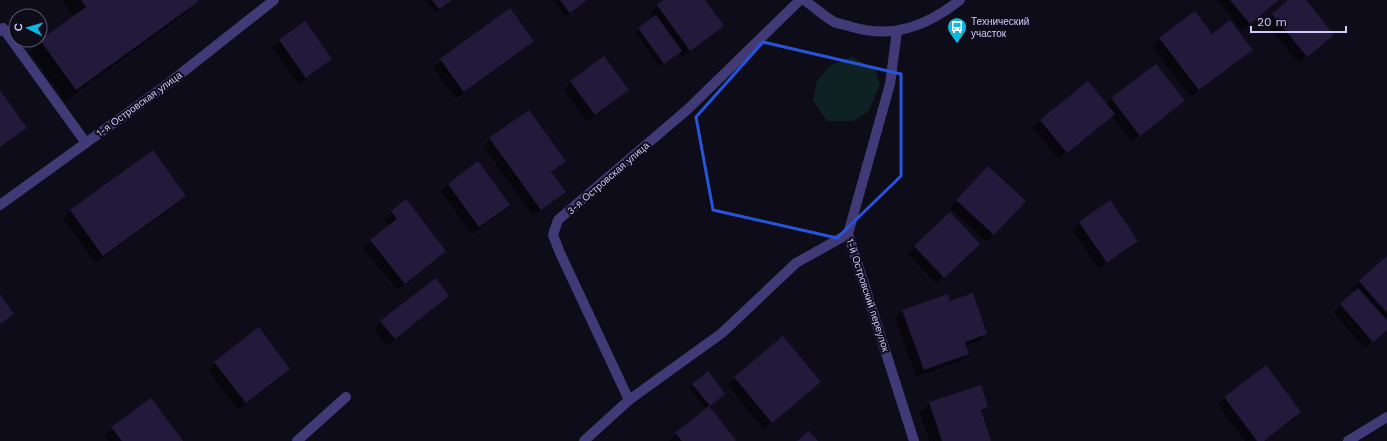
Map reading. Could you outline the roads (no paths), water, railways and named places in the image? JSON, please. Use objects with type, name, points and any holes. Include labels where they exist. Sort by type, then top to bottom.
[{"type":"street","name":"1-я Островская улица","points":[[0,205],[169,83],[274,0]]},
{"type":"street","name":"3-я Островская улица","points":[[630,400],[560,253],[553,235],[558,220],[688,109],[800,0]]},
{"type":"street","points":[[804,0],[834,22],[867,31],[897,31],[924,23],[960,0]]},
{"type":"street","points":[[1,28],[86,143]]},
{"type":"street","name":"1-й Островский переулок","points":[[897,31],[890,84],[848,234],[914,441]]},
{"type":"street","points":[[584,441],[630,400],[722,333],[796,263],[848,234]]},
{"type":"street","points":[[297,441],[346,397]]},
{"type":"street","points":[[1348,441],[1387,417]]},
{"type":"place","name":"Технический участок","points":[[957,44]]}]
